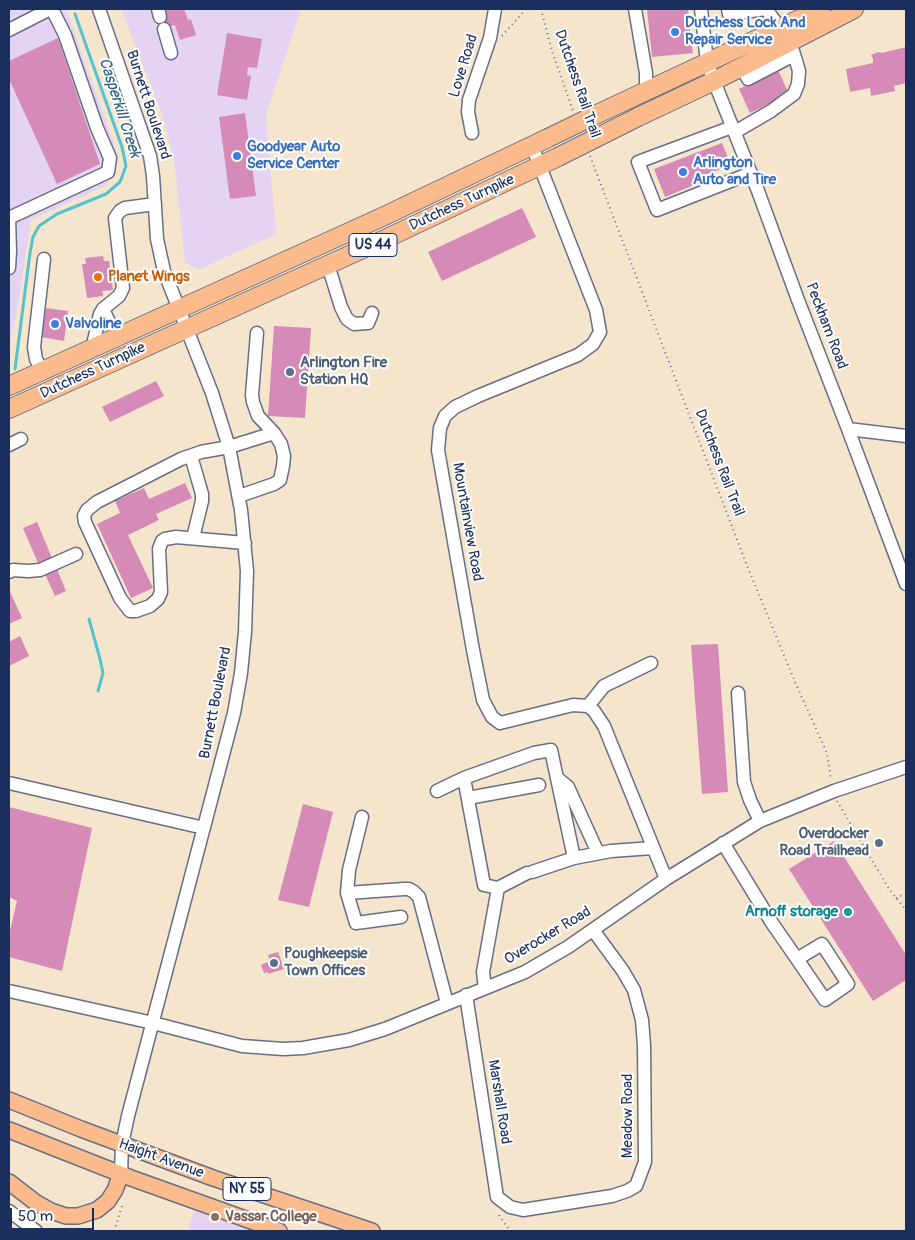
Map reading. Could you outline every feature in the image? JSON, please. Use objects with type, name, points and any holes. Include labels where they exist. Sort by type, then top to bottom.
[{"type":"highway","name":"Dutchess Turnpike","points":[[9,386],[372,222],[707,62],[787,42],[821,9]]},
{"type":"highway","name":"Dutchess Turnpike","points":[[9,409],[328,265],[558,157],[742,67],[787,42],[854,9]]},
{"type":"main road","name":"Haight Avenue","points":[[9,1100],[213,1178],[372,1231]]},
{"type":"main road","name":"Haight Avenue","points":[[9,1130],[121,1174],[279,1231]]},
{"type":"main road","points":[[9,1182],[51,1211],[66,1216],[78,1216],[96,1210],[108,1201],[115,1190],[121,1174]]},
{"type":"street","points":[[9,30],[51,9],[65,35],[97,128],[110,158],[108,172],[9,218],[9,264]]},
{"type":"street","name":"Burnett Boulevard","points":[[99,9],[148,150],[154,176],[156,228],[160,256],[167,281],[212,393],[229,446],[239,496],[245,543],[246,612],[241,672],[229,732],[122,1144],[121,1174]]},
{"type":"street","name":"Love Road","points":[[472,133],[468,112],[469,100],[490,38],[495,9]]},
{"type":"street","points":[[635,9],[646,72],[646,91]]},
{"type":"street","name":"Peckham Road","points":[[701,9],[707,62],[751,173],[906,584]]},
{"type":"street","points":[[728,9],[729,14],[766,9],[787,42],[799,77],[794,94],[771,111],[733,129],[638,162],[657,210],[751,173]]},
{"type":"street","points":[[161,18],[171,53]]},
{"type":"street","name":"Mountainview Road","points":[[532,146],[596,310],[600,332],[593,344],[578,355],[455,407],[445,416],[440,428],[438,450],[483,700],[492,718],[500,723],[573,705],[588,706]]},
{"type":"street","points":[[92,349],[102,309],[119,296],[123,288],[115,218],[125,208],[155,204]]},
{"type":"street","points":[[42,371],[36,359],[34,346],[44,259]]},
{"type":"street","points":[[328,265],[347,319],[354,324],[368,323],[372,313]]},
{"type":"street","points":[[102,309],[109,322],[124,334]]},
{"type":"street","points":[[239,496],[274,484],[280,480],[284,456],[274,433],[258,416],[253,402],[257,333]]},
{"type":"street","points":[[848,429],[906,436]]},
{"type":"street","points":[[245,543],[176,536],[162,542],[159,549],[161,592],[158,599],[150,606],[130,611],[120,598],[84,519],[87,510],[97,502],[191,456],[274,433]]},
{"type":"street","points":[[9,445],[21,439]]},
{"type":"street","points":[[191,456],[202,494],[193,538]]},
{"type":"street","points":[[9,572],[13,570],[40,570],[76,554]]},
{"type":"street","points":[[651,663],[604,686],[588,706],[594,711],[604,726],[666,880]]},
{"type":"street","points":[[738,693],[744,782],[760,821]]},
{"type":"street","points":[[437,791],[464,778],[534,753],[551,750],[574,858]]},
{"type":"street","name":"Overocker Road","points":[[9,991],[153,1023],[242,1046],[296,1048],[349,1040],[385,1029],[525,972],[568,947],[666,880],[760,821],[834,791],[906,767]]},
{"type":"street","points":[[464,778],[484,885],[498,888],[529,873],[574,858],[598,853],[654,848]]},
{"type":"street","points":[[557,778],[568,787],[598,853]]},
{"type":"street","points":[[9,783],[204,828]]},
{"type":"street","points":[[468,798],[538,784]]},
{"type":"street","points":[[362,817],[349,870],[347,893],[356,923],[401,917]]},
{"type":"street","points":[[723,843],[797,959]]},
{"type":"street","points":[[485,988],[483,972],[498,888]]},
{"type":"street","points":[[347,893],[409,889],[419,897],[447,1003]]},
{"type":"street","name":"Meadow Road","points":[[510,1207],[523,1210],[612,1196],[627,1191],[636,1186],[645,1162],[642,1020],[634,990],[623,971],[593,930]]},
{"type":"street","name":"Marshall Road","points":[[466,995],[497,1197],[510,1207]]},
{"type":"street","points":[[9,1211],[36,1231]]},
{"type":"path","points":[[490,38],[502,36],[526,9]]},
{"type":"path","name":"Dutchess Rail Trail","points":[[541,9],[552,50],[574,112]]},
{"type":"path","name":"Dutchess Rail Trail","points":[[587,148],[746,563],[795,682],[827,753],[834,791],[841,808],[896,898],[906,910]]},
{"type":"path","points":[[896,898],[906,892]]},
{"type":"path","points":[[114,1231],[125,1197]]},
{"type":"shaded area","points":[[9,9],[66,9],[118,155],[115,175],[105,186],[31,220],[15,323],[9,345]]},
{"type":"shaded area","points":[[121,9],[301,9],[266,115],[276,234],[198,270],[185,262],[174,160],[162,113]]},
{"type":"shaded area","name":"Vassar College","points":[[198,1203],[277,1231],[187,1231]]},
{"type":"building","points":[[159,9],[184,9],[188,20],[191,19],[196,35],[180,40],[175,25],[162,29],[158,18]]},
{"type":"building","points":[[647,9],[688,9],[693,53],[652,57]]},
{"type":"building","points":[[227,33],[262,39],[257,68],[248,67],[247,75],[251,76],[247,100],[217,95]]},
{"type":"building","points":[[58,38],[100,164],[57,184],[9,79],[9,61]]},
{"type":"building","points":[[906,47],[906,83],[894,86],[895,91],[871,96],[870,88],[850,92],[846,69],[873,63],[871,55],[878,52],[882,53]]},
{"type":"building","points":[[778,70],[789,94],[750,113],[739,89]]},
{"type":"building","name":"Goodyear Auto Service Center","points":[[245,113],[256,196],[230,199],[219,117]]},
{"type":"building","name":"Arlington Auto and Tire","points":[[722,143],[731,165],[702,176],[704,181],[665,197],[654,169]]},
{"type":"building","points":[[522,208],[536,237],[442,281],[428,252]]},
{"type":"building","name":"Planet Wings","points":[[103,256],[104,261],[109,261],[113,290],[102,291],[103,296],[87,298],[82,264],[86,264],[85,258]]},
{"type":"building","name":"Valvoline","points":[[46,308],[68,311],[64,341],[41,337]]},
{"type":"building","name":"Arlington Fire Station HQ","points":[[274,326],[311,328],[305,418],[268,416]]},
{"type":"building","points":[[156,381],[164,396],[110,422],[102,407]]},
{"type":"building","points":[[185,483],[192,498],[156,514],[159,520],[128,535],[153,588],[131,598],[97,524],[120,513],[115,501],[144,488],[149,499]]},
{"type":"building","points":[[37,522],[52,558],[38,563],[23,528]]},
{"type":"building","points":[[57,569],[66,591],[55,596],[45,574]]},
{"type":"building","points":[[9,589],[22,618],[9,624]]},
{"type":"building","points":[[20,636],[29,656],[9,666],[9,642]]},
{"type":"building","points":[[718,644],[728,792],[702,794],[691,645]]},
{"type":"building","points":[[303,804],[333,812],[309,907],[278,900]]},
{"type":"building","points":[[9,807],[92,828],[62,971],[9,957],[9,935],[17,901],[9,897]]},
{"type":"building","name":"Arnoff storage","points":[[834,841],[906,955],[906,980],[873,1001],[789,869]]},
{"type":"building","name":"Poughkeepsie Town Offices","points":[[278,952],[284,969],[268,974],[268,972],[264,973],[261,965],[270,961],[268,955]]},
{"type":"waterway","name":"Casperkill Creek","points":[[15,369],[30,253],[33,237],[39,226],[57,214],[106,194],[120,182],[126,166],[122,147],[75,14]]},
{"type":"waterway","name":"Casperkill Creek","points":[[89,619],[103,673],[98,691]]},
{"type":"place","name":"Dutchess Lock And Repair Service","points":[[675,32]]},
{"type":"place","name":"Goodyear Auto Service Center","points":[[237,156]]},
{"type":"place","name":"Arlington Auto and Tire","points":[[683,172]]},
{"type":"place","name":"Planet Wings","points":[[98,277]]},
{"type":"place","name":"Valvoline","points":[[55,324]]},
{"type":"place","name":"Arlington Fire Station HQ","points":[[290,372]]},
{"type":"place","name":"Overdocker Road Trailhead","points":[[879,843]]},
{"type":"place","name":"Arnoff storage","points":[[848,912]]},
{"type":"place","name":"Poughkeepsie Town Offices","points":[[274,963]]},
{"type":"place","name":"Vassar College","points":[[215,1217]]}]
